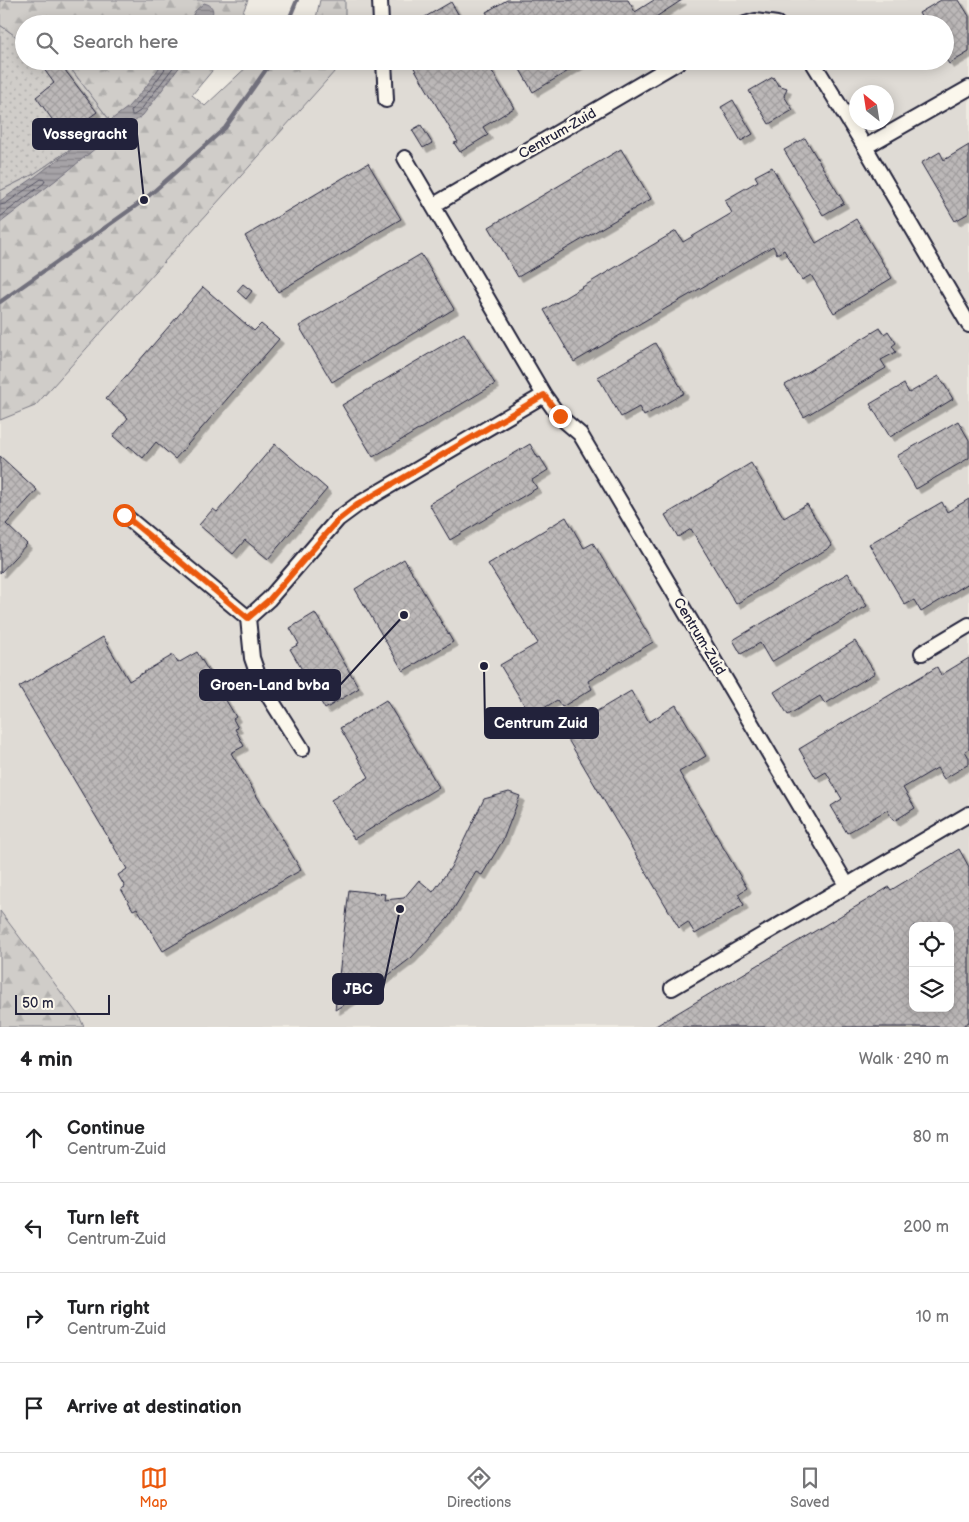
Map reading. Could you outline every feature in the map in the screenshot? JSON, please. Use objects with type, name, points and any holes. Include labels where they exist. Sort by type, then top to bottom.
[{"type":"street","points":[[380,0],[381,15]]},
{"type":"street","points":[[384,70],[386,100]]},
{"type":"street","name":"Centrum-Zuid","points":[[434,205],[665,70]]},
{"type":"street","points":[[818,70],[969,325]]},
{"type":"street","points":[[865,147],[969,88]]},
{"type":"street","name":"Centrum-Zuid","points":[[405,158],[544,395],[560,416],[580,434],[847,885]]},
{"type":"street","points":[[248,618],[270,599],[338,520],[351,510],[544,395]]},
{"type":"street","points":[[124,515],[248,618],[252,658],[262,684],[302,749]]},
{"type":"street","points":[[922,653],[969,625]]},
{"type":"street","points":[[672,988],[969,814]]},
{"type":"shaded area","points":[[345,0],[969,0],[969,1027],[84,1027],[79,1016],[0,911],[0,420],[35,406],[336,70],[954,70],[954,15],[345,15]]},
{"type":"green space","points":[[0,0],[248,0],[242,15],[15,15],[15,36],[0,25]]},
{"type":"green space","points":[[320,0],[345,0],[345,15],[317,15]]},
{"type":"green space","points":[[0,25],[15,36],[15,70],[72,70],[109,119],[34,174],[0,191]]},
{"type":"green space","points":[[72,70],[212,70],[192,95],[205,106],[243,70],[336,70],[35,406],[0,420],[0,191],[34,174],[109,119]]},
{"type":"green space","points":[[0,911],[79,1016],[84,1027],[0,1027]]},
{"type":"water","points":[[204,3],[211,6],[213,11],[212,15],[193,15]]},
{"type":"water","points":[[158,70],[177,70],[143,115],[129,126],[113,134],[0,223],[0,201],[127,108]]},
{"type":"building","points":[[507,0],[628,0],[635,12],[654,0],[682,0],[659,15],[488,15],[486,12]]},
{"type":"building","points":[[941,0],[959,0],[969,16],[969,52],[954,61],[954,15],[920,15],[919,13]]},
{"type":"building","points":[[451,2],[459,15],[429,15]]},
{"type":"building","points":[[45,70],[65,70],[97,112],[64,136],[36,97],[54,83]]},
{"type":"building","points":[[415,70],[491,70],[514,108],[483,127],[488,135],[460,152],[454,143],[458,142]]},
{"type":"building","points":[[520,70],[570,70],[533,92]]},
{"type":"building","points":[[773,77],[778,85],[787,88],[784,96],[793,110],[769,124],[749,91]]},
{"type":"building","points":[[733,100],[753,134],[741,141],[721,107]]},
{"type":"building","points":[[421,125],[432,143],[423,148],[412,130]]},
{"type":"building","points":[[805,138],[844,203],[823,215],[784,150]]},
{"type":"building","points":[[969,145],[969,213],[955,221],[921,163],[940,152],[944,160]]},
{"type":"building","points":[[621,149],[651,199],[518,277],[489,227]]},
{"type":"building","points":[[368,163],[401,219],[278,292],[245,236]]},
{"type":"building","points":[[772,167],[816,243],[856,219],[892,278],[834,313],[811,275],[802,280],[784,250],[777,254],[773,246],[574,362],[544,310],[676,231],[683,242],[732,213],[725,200],[758,181],[755,176]]},
{"type":"building","points":[[421,254],[454,309],[332,382],[299,326]]},
{"type":"building","points":[[243,284],[252,291],[246,299],[237,291]]},
{"type":"building","points":[[203,287],[254,331],[261,324],[279,339],[175,459],[156,442],[143,458],[113,436],[128,418],[106,399]]},
{"type":"building","points":[[880,328],[884,334],[888,331],[896,343],[892,346],[896,352],[881,360],[886,368],[804,417],[785,385]]},
{"type":"building","points":[[464,333],[495,384],[373,457],[342,405]]},
{"type":"building","points":[[655,343],[684,393],[644,416],[639,407],[621,417],[598,377]]},
{"type":"building","points":[[939,376],[953,399],[890,437],[870,404],[904,384],[909,393]]},
{"type":"building","points":[[958,421],[969,440],[969,458],[916,489],[897,456]]},
{"type":"building","points":[[275,444],[327,489],[268,559],[245,540],[233,554],[199,525],[213,509],[217,512]]},
{"type":"building","points":[[530,444],[548,470],[532,480],[537,488],[450,540],[429,504]]},
{"type":"building","points":[[0,456],[37,490],[6,524],[27,544],[0,573]]},
{"type":"building","points":[[751,463],[784,518],[807,504],[832,546],[736,604],[691,529],[678,537],[665,515]]},
{"type":"building","points":[[969,499],[969,583],[921,612],[914,600],[905,605],[869,544],[942,502],[947,512]]},
{"type":"building","points":[[566,517],[584,548],[593,543],[653,642],[588,681],[592,689],[562,707],[557,700],[531,716],[500,665],[538,643],[488,564]]},
{"type":"building","points":[[404,559],[453,642],[403,671],[355,589]]},
{"type":"building","points":[[848,573],[867,606],[771,662],[760,643],[741,654],[733,640]]},
{"type":"building","points":[[315,613],[359,688],[325,709],[290,649],[299,644],[290,628]]},
{"type":"building","points":[[103,637],[129,681],[173,655],[178,663],[197,652],[236,717],[233,719],[238,728],[235,729],[244,746],[231,753],[301,870],[163,951],[137,908],[133,910],[121,889],[125,887],[118,875],[127,869],[19,687]]},
{"type":"building","points":[[855,641],[875,673],[825,704],[820,696],[788,715],[774,692]]},
{"type":"building","points":[[969,658],[969,749],[965,751],[969,758],[969,764],[944,779],[937,768],[903,788],[915,808],[894,821],[887,810],[847,833],[831,806],[842,799],[826,772],[816,778],[799,749],[937,667],[941,675]]},
{"type":"building","points":[[631,691],[649,722],[676,705],[706,756],[679,772],[747,888],[738,894],[744,905],[695,934],[688,922],[679,928],[563,731]]},
{"type":"building","points":[[386,700],[439,787],[354,839],[331,800],[369,777],[340,728]]},
{"type":"building","points":[[509,792],[520,796],[503,840],[482,875],[476,872],[448,918],[411,958],[374,986],[335,1010],[349,890],[385,894],[384,900],[404,898],[419,880],[433,892],[451,867],[484,799]]},
{"type":"building","points":[[959,849],[969,867],[969,1022],[961,1027],[654,1027],[889,887],[891,890]]},
{"type":"waterway","points":[[291,15],[297,0]]},
{"type":"waterway","points":[[0,302],[144,200],[225,128],[266,70]]},
{"type":"place","name":"Vossegracht","points":[[144,200]]},
{"type":"place","name":"Groen-Land bvba","points":[[404,615]]},
{"type":"place","name":"Centrum Zuid","points":[[484,666]]},
{"type":"place","name":"JBC","points":[[400,909]]},
{"type":"route","points":[[124,515],[248,618],[270,599],[338,520],[357,505],[544,395],[560,416]]}]
